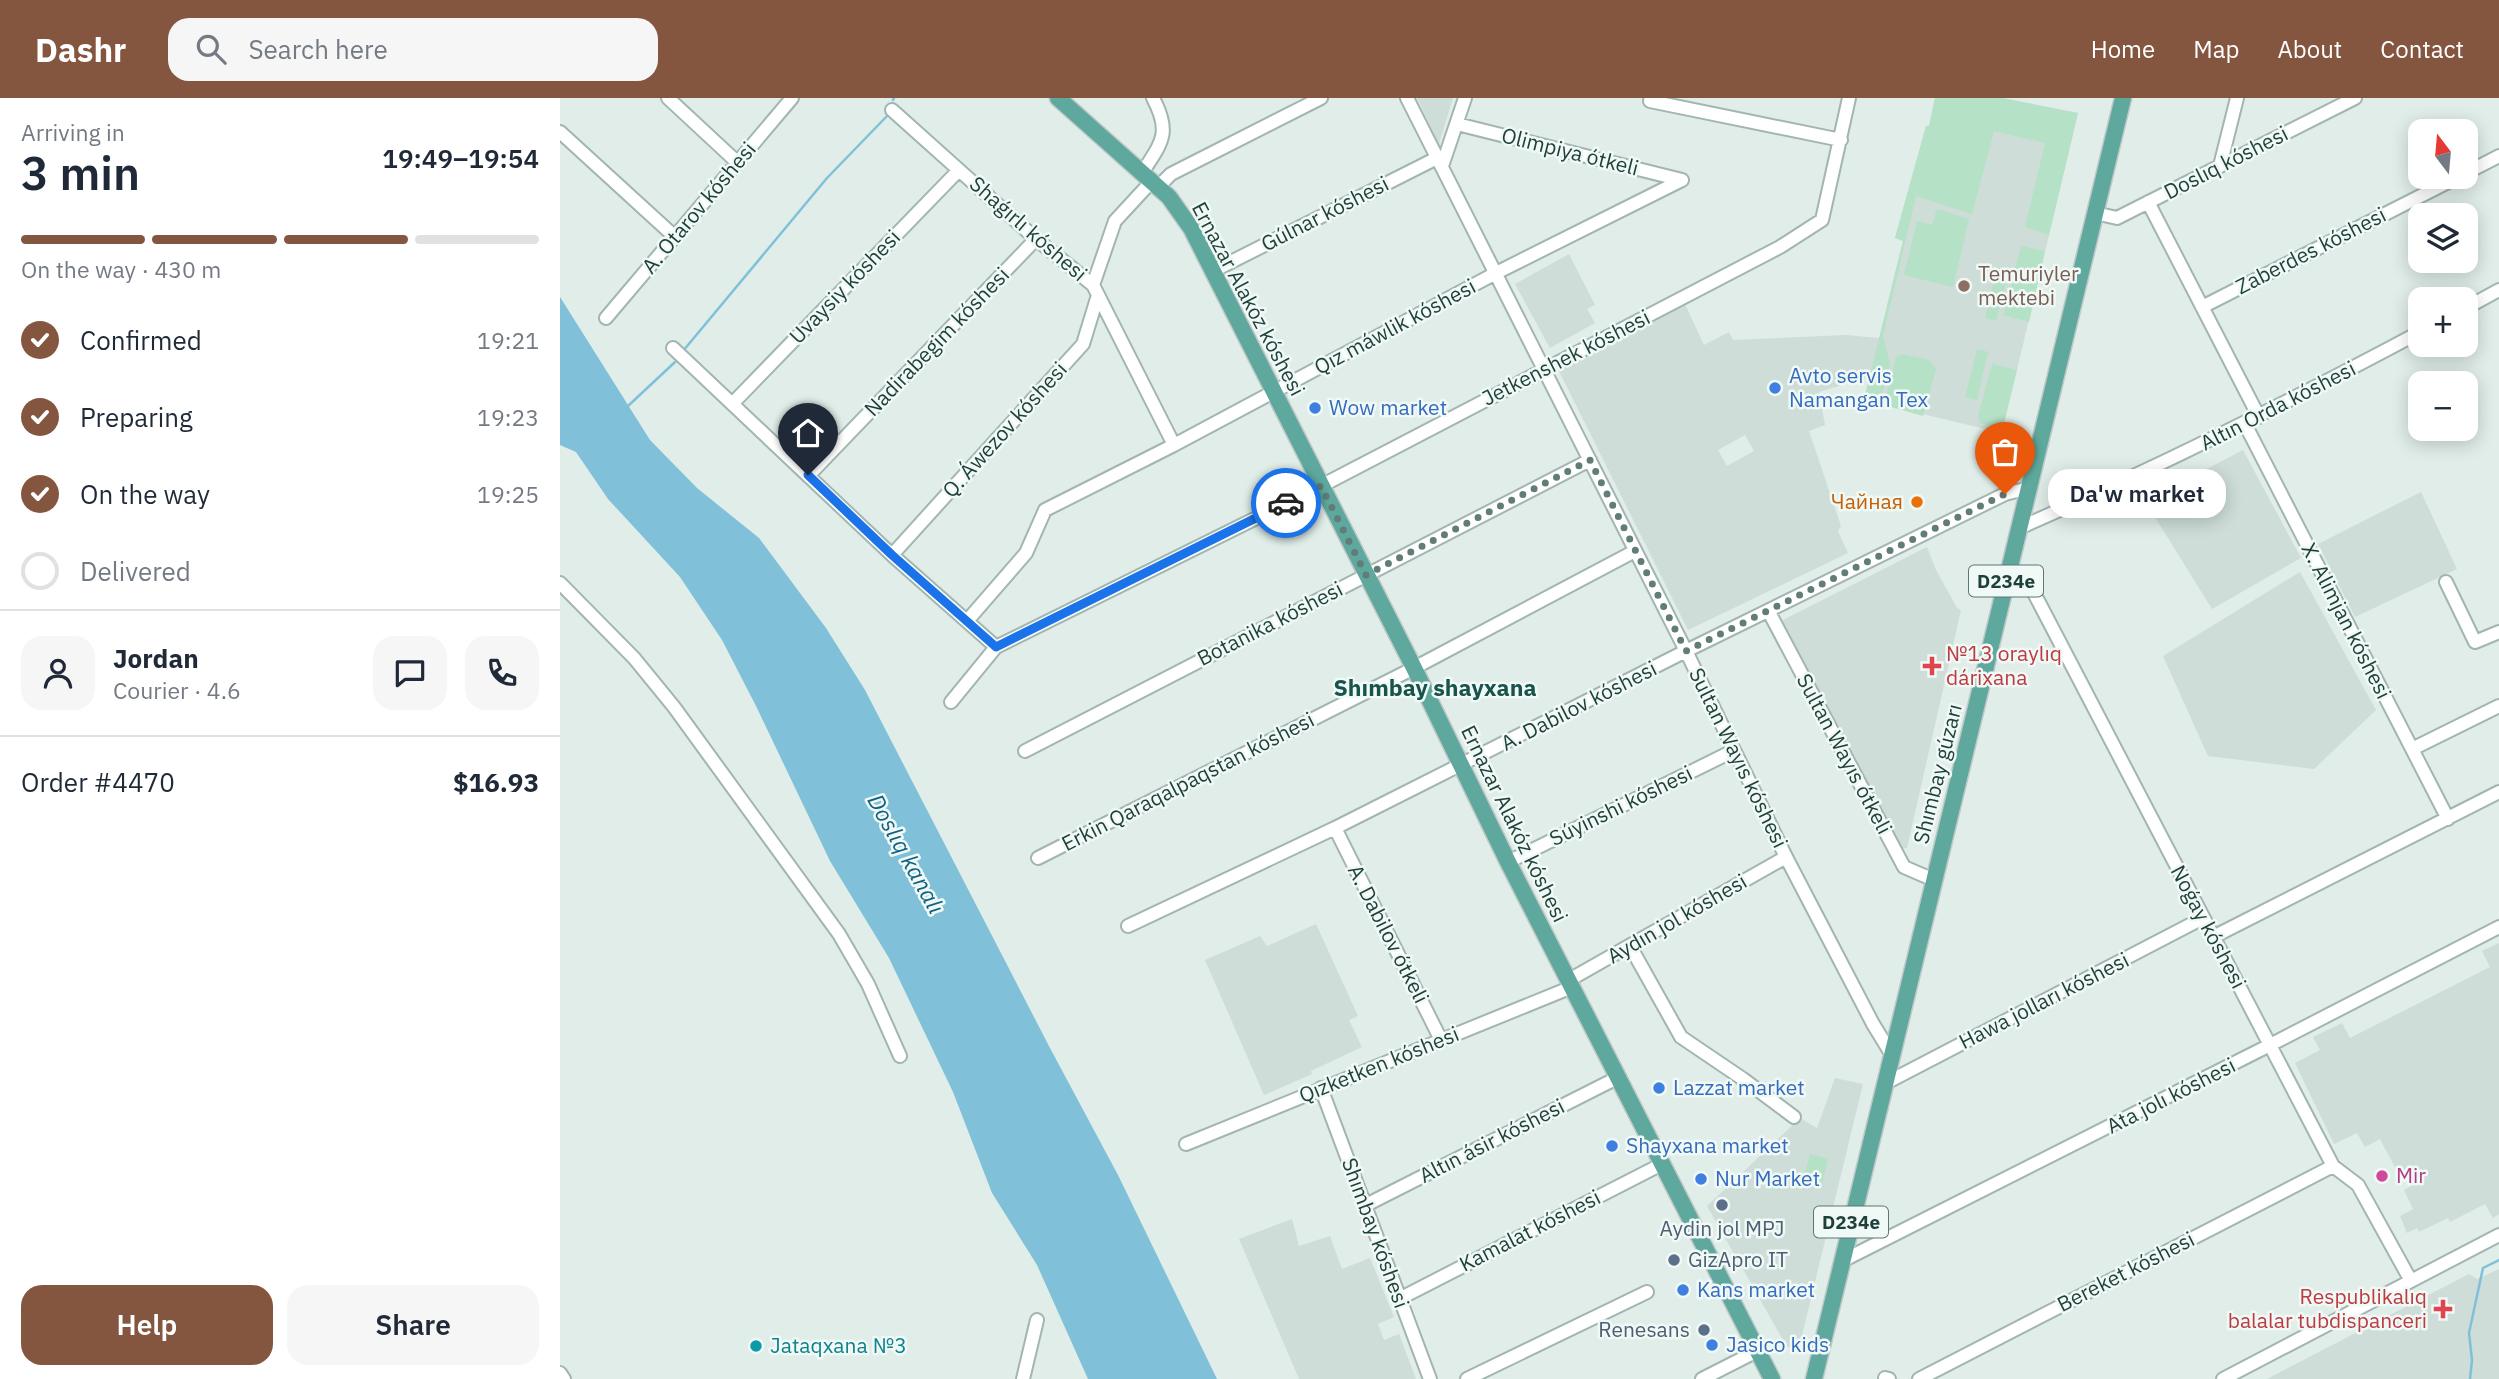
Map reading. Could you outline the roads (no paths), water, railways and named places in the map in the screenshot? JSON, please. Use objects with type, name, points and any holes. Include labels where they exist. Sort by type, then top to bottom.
[{"type":"main road","name":"Ernazar Alakóz kóshesi","points":[[1058,98],[1169,197],[1191,228],[1414,668],[1508,862],[1772,1379]]},
{"type":"main road","name":"Shımbay gúzarı","points":[[1814,1379],[2123,98]]},
{"type":"street","points":[[668,98],[738,163]]},
{"type":"street","name":"A. Otarov kóshesi","points":[[606,318],[792,98]]},
{"type":"street","points":[[1150,181],[1163,139],[1160,111],[1153,98]]},
{"type":"street","points":[[1150,181],[1171,174],[1321,98]]},
{"type":"street","name":"Sultan Wayıs kóshesi","points":[[1407,98],[1686,651],[1786,857],[1873,1024],[1892,1055]]},
{"type":"street","points":[[1440,162],[1465,98]]},
{"type":"street","points":[[1651,99],[1841,141],[1849,98]]},
{"type":"street","points":[[2220,166],[2237,98]]},
{"type":"street","name":"Doslıq kóshesi","points":[[2095,213],[2117,218],[2355,98]]},
{"type":"street","name":"Shaǵırlı kóshesi","points":[[892,110],[1095,290],[1174,445]]},
{"type":"street","name":"Olimpiya ótkeli","points":[[1457,124],[1682,180]]},
{"type":"street","points":[[560,132],[675,237]]},
{"type":"street","name":"Jetkenshek kóshesi","points":[[951,702],[996,647],[1321,486],[1780,247],[1822,220],[1841,141]]},
{"type":"street","points":[[2478,167],[2499,156]]},
{"type":"street","name":"Gúlnar kóshesi","points":[[1213,271],[1440,162]]},
{"type":"street","name":"Uvaysiy kóshesi","points":[[732,404],[959,170]]},
{"type":"street","name":"Qız máwlik kóshesi","points":[[967,621],[1026,553],[1045,510],[1682,180]]},
{"type":"street","name":"Q. Áwezov kóshesi","points":[[892,555],[1083,344],[1115,221],[1150,181]]},
{"type":"street","name":"Zaberdes kóshesi","points":[[2202,307],[2434,189]]},
{"type":"street","points":[[2148,202],[2259,417]]},
{"type":"street","name":"Nadirabegim kóshesi","points":[[808,475],[1036,239]]},
{"type":"street","points":[[2478,301],[2499,290]]},
{"type":"street","name":"Altın Orda kóshesi","points":[[2020,528],[2121,484],[2245,424],[2408,338]]},
{"type":"street","points":[[673,348],[892,555],[996,647]]},
{"type":"street","name":"X. Alimjan kóshesi","points":[[2245,424],[2448,819]]},
{"type":"street","name":"Botanika kóshesi","points":[[1025,751],[1590,460]]},
{"type":"street","name":"A. Dabilov kóshesi","points":[[1128,926],[1335,828],[2005,494],[2029,488]]},
{"type":"street","name":"Erkin Qaraqalpaqstan kóshesi","points":[[1038,858],[1414,668],[1635,551]]},
{"type":"street","name":"Noǵay kóshesi","points":[[2009,568],[2033,591],[2333,1166],[2358,1185],[2411,1281]]},
{"type":"street","points":[[2446,582],[2475,642],[2499,632]]},
{"type":"street","points":[[560,583],[634,658],[666,698],[839,934],[868,984],[901,1056]]},
{"type":"street","name":"Sultan Wayıs ótkeli","points":[[1769,612],[1904,867],[1934,880]]},
{"type":"street","points":[[2412,749],[2499,706]]},
{"type":"street","name":"Súyinshi kóshesi","points":[[1508,862],[1734,751]]},
{"type":"street","points":[[2213,937],[2499,792]]},
{"type":"street","name":"A. Dabilov ótkeli","points":[[1335,828],[1441,1040]]},
{"type":"street","name":"Aydın jol kóshesi","points":[[1571,984],[1630,946],[1786,857]]},
{"type":"street","name":"Hawa jolları kóshesi","points":[[1884,1084],[2203,918]]},
{"type":"street","name":"Ata jolı kóshesi","points":[[1842,1261],[2499,927]]},
{"type":"street","points":[[1630,946],[1681,1037],[1794,1117]]},
{"type":"street","name":"Qızketken kóshesi","points":[[1186,1144],[1571,984]]},
{"type":"street","name":"Altın ásir kóshesi","points":[[1366,1205],[1619,1077]]},
{"type":"street","name":"Shımbay kóshesi","points":[[1321,1088],[1430,1379]]},
{"type":"street","name":"Kamalat kóshesi","points":[[1399,1299],[1662,1164]]},
{"type":"street","name":"Bereket kóshesi","points":[[1919,1379],[2333,1166]]},
{"type":"street","points":[[2223,1379],[2499,1235]]},
{"type":"street","points":[[1467,1379],[1647,1292]]},
{"type":"street","points":[[1023,1379],[1037,1320]]},
{"type":"street","points":[[1702,1379],[1759,1350]]},
{"type":"street","points":[[560,1373],[564,1379]]},
{"type":"water","name":"Doslıq kanalı","points":[[560,297],[650,440],[697,488],[759,538],[826,628],[865,690],[1118,1175],[1217,1379],[1088,1379],[1037,1265],[992,1193],[953,1092],[889,958],[830,861],[722,640],[680,577],[608,499],[576,452],[560,445]]},
{"type":"waterway","points":[[683,351],[827,178],[888,115]]},
{"type":"waterway","points":[[628,406],[675,362]]},
{"type":"waterway","points":[[2470,1379],[2472,1360],[2469,1333],[2483,1268],[2499,1260]]},
{"type":"waterway","points":[[1026,1338],[1029,1325]]},
{"type":"place","name":"Temuriyler mektebi","points":[[1964,286]]},
{"type":"place","name":"Avto servis Namangan Tex","points":[[1775,388]]},
{"type":"place","name":"Wow market","points":[[1315,408]]},
{"type":"place","name":"Da'w market","points":[[2005,494]]},
{"type":"place","name":"Чайная","points":[[1917,502]]},
{"type":"place","name":"№13 oraylıq dárixana","points":[[1932,666]]},
{"type":"place","name":"Lazzat market","points":[[1659,1088]]},
{"type":"place","name":"Shayxana market","points":[[1612,1146]]},
{"type":"place","name":"Mir","points":[[2382,1176]]},
{"type":"place","name":"Nur Market","points":[[1701,1179]]},
{"type":"place","name":"Aydin jol MPJ","points":[[1722,1205]]},
{"type":"place","name":"GizApro IT","points":[[1674,1260]]},
{"type":"place","name":"Kans market","points":[[1683,1290]]},
{"type":"place","name":"Respublikalıq balalar tubdispanceri","points":[[2443,1309]]},
{"type":"place","name":"Renesans","points":[[1704,1330]]},
{"type":"place","name":"Jasico kids","points":[[1712,1345]]},
{"type":"place","name":"Jataqxana №3","points":[[756,1346]]},
{"type":"district","name":"Shımbay shayxana","points":[[1435,688]]}]
